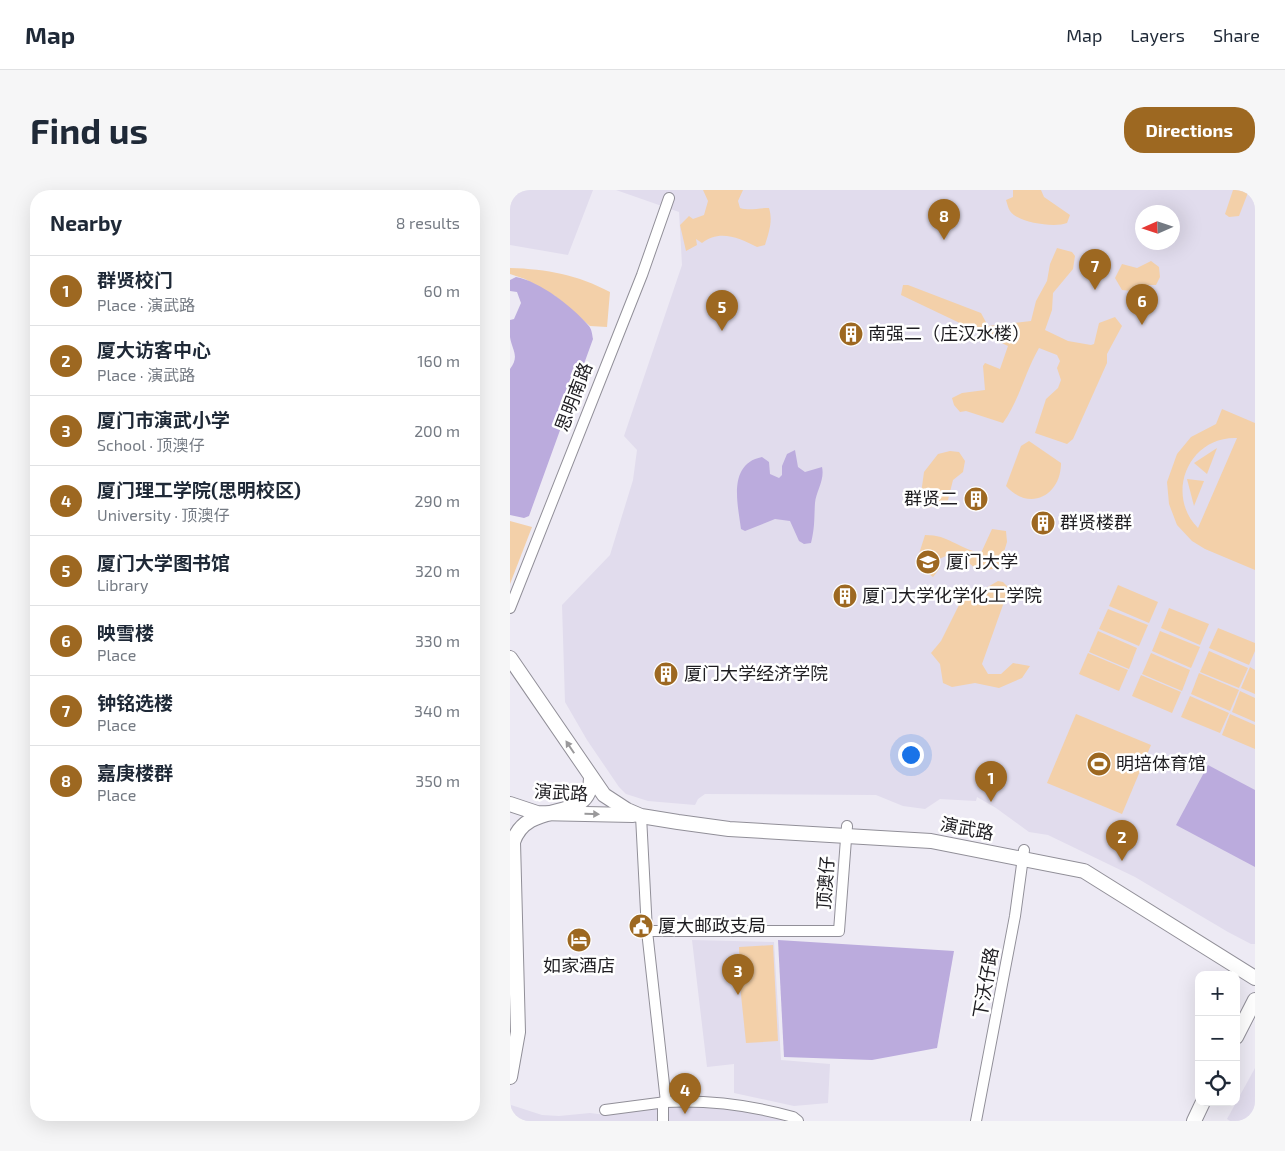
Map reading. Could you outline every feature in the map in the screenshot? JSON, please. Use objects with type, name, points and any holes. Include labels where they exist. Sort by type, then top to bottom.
[{"type":"main road","points":[[510,658],[515,673],[604,795],[627,810],[641,816]]},
{"type":"main road","points":[[510,1077],[518,1032],[513,842],[522,824],[535,817],[579,803],[588,795],[591,778]]},
{"type":"main road","name":"演武路","points":[[510,804],[527,811],[552,813],[641,816],[846,831],[933,831],[1084,871],[1255,978]]},
{"type":"main road","name":"演武路","points":[[1024,854],[1087,862],[1255,967]]},
{"type":"main road","points":[[1240,1029],[1255,1000]]},
{"type":"main road","points":[[1194,1121],[1201,1106]]},
{"type":"street","name":"思明南路","points":[[510,608],[515,601],[638,284],[669,198]]},
{"type":"street","points":[[641,816],[647,931],[665,1102],[663,1121]]},
{"type":"street","name":"顶澳仔","points":[[647,931],[839,930],[846,831]]},
{"type":"street","name":"下沃仔路","points":[[976,1121],[1015,916],[1024,854]]},
{"type":"street","points":[[605,1110],[665,1102],[704,1100],[754,1106],[793,1117],[798,1121]]},
{"type":"shaded area","points":[[510,190],[593,190],[568,255],[510,245]]},
{"type":"shaded area","name":"厦门大学","points":[[616,190],[1255,190],[1255,944],[1251,944],[1228,932],[1135,877],[1048,835],[1029,832],[977,797],[976,801],[940,799],[925,809],[903,806],[876,795],[705,794],[698,799],[695,805],[648,801],[626,794],[619,787],[587,740],[565,702],[562,605],[610,555],[633,480],[637,450],[624,436],[682,265],[679,212]]},
{"type":"shaded area","points":[[703,190],[743,190],[738,201],[740,208],[769,208],[771,222],[765,245],[757,247],[730,236],[715,236],[702,243],[696,239],[697,245],[686,251],[680,225],[689,216],[693,219],[704,215],[708,201]]},
{"type":"shaded area","points":[[1013,190],[1041,190],[1044,197],[1070,215],[1067,223],[1046,225],[1021,219],[1014,215],[1009,210],[1006,200],[1013,197]]},
{"type":"shaded area","points":[[1233,190],[1249,190],[1239,216],[1229,217],[1225,214]]},
{"type":"shaded area","points":[[1057,248],[1072,252],[1075,256],[1073,269],[1053,293],[1052,310],[1045,330],[1068,341],[1091,345],[1094,344],[1099,323],[1115,317],[1122,326],[1107,354],[1107,363],[1073,439],[1067,444],[1035,433],[1046,399],[1058,388],[1061,380],[1057,368],[1060,361],[1057,355],[1039,348],[1009,414],[1003,423],[966,411],[960,412],[954,405],[952,398],[962,393],[985,390],[983,366],[985,363],[1000,369],[1008,346],[901,295],[903,285],[908,285],[981,313],[988,326],[1031,321],[1036,301],[1047,281],[1050,264]]},
{"type":"shaded area","points":[[1151,261],[1159,267],[1160,277],[1156,285],[1143,285],[1132,291],[1122,290],[1115,278],[1122,264],[1137,268]]},
{"type":"shaded area","points":[[510,268],[562,274],[586,281],[610,292],[607,327],[590,326],[555,296],[525,279],[510,274]]},
{"type":"shaded area","points":[[516,277],[525,279],[545,289],[565,303],[589,327],[593,339],[529,516],[524,518],[510,515],[510,369],[515,357],[510,337],[510,320],[514,319],[521,303],[517,292],[510,291],[510,280]]},
{"type":"shaded area","points":[[1222,409],[1255,423],[1255,570],[1205,549],[1192,541],[1177,525],[1169,504],[1167,482],[1177,454],[1191,437],[1216,424]],"holes":[[[1237,438],[1198,528],[1188,515],[1183,500],[1183,485],[1187,470],[1194,457],[1205,447],[1219,440]]]},
{"type":"shaded area","points":[[1029,441],[1061,463],[1060,475],[1050,492],[1034,499],[1024,498],[1015,494],[1006,486],[1021,446]]},
{"type":"shaded area","points":[[1217,448],[1207,474],[1194,463]]},
{"type":"shaded area","points":[[795,450],[798,467],[805,472],[822,467],[823,472],[815,503],[811,543],[804,544],[799,541],[790,521],[775,519],[745,531],[741,529],[737,487],[739,477],[744,468],[751,461],[762,457],[769,462],[770,474],[779,478],[782,475],[782,466],[787,454]]},
{"type":"shaded area","points":[[950,451],[959,452],[965,461],[963,472],[953,480],[947,504],[927,508],[920,501],[924,472],[938,454]]},
{"type":"shaded area","points":[[1187,479],[1204,481],[1194,506]]},
{"type":"shaded area","points":[[510,521],[532,527],[510,584]]},
{"type":"shaded area","points":[[992,529],[1006,531],[1007,542],[999,568],[978,569],[971,565],[963,555],[948,555],[937,560],[940,568],[933,577],[925,571],[918,557],[925,535],[941,537],[981,553]]},
{"type":"shaded area","points":[[998,581],[1003,582],[1009,588],[982,664],[988,674],[1001,674],[1013,663],[1030,666],[1022,678],[999,688],[975,683],[952,687],[943,683],[940,664],[931,653],[941,641],[960,603]]},
{"type":"shaded area","points":[[1118,585],[1158,602],[1149,623],[1109,606]]},
{"type":"shaded area","points":[[1169,608],[1209,624],[1200,645],[1161,628]]},
{"type":"shaded area","points":[[1108,609],[1148,625],[1139,646],[1099,629]]},
{"type":"shaded area","points":[[1218,628],[1255,643],[1255,651],[1249,665],[1209,648]]},
{"type":"shaded area","points":[[1098,631],[1137,648],[1129,669],[1089,652]]},
{"type":"shaded area","points":[[1160,631],[1200,647],[1191,668],[1152,651]]},
{"type":"shaded area","points":[[1209,651],[1248,668],[1239,688],[1200,672]]},
{"type":"shaded area","points":[[1088,653],[1128,670],[1119,691],[1079,674]]},
{"type":"shaded area","points":[[1151,653],[1190,670],[1182,691],[1142,674]]},
{"type":"shaded area","points":[[1250,667],[1255,670],[1255,694],[1241,688]]},
{"type":"shaded area","points":[[1199,673],[1239,690],[1230,711],[1191,694]]},
{"type":"shaded area","points":[[1141,675],[1181,692],[1172,713],[1132,696]]},
{"type":"shaded area","points":[[1240,691],[1255,698],[1255,722],[1232,712]]},
{"type":"shaded area","points":[[1190,696],[1229,713],[1220,733],[1181,717]]},
{"type":"shaded area","name":"明培体育馆","points":[[1076,714],[1151,745],[1122,814],[1047,783]]},
{"type":"shaded area","points":[[1230,714],[1255,725],[1255,749],[1222,735]]},
{"type":"shaded area","points":[[1208,765],[1255,790],[1255,867],[1176,825]]},
{"type":"shaded area","points":[[692,940],[774,942],[781,1060],[830,1064],[828,1103],[794,1106],[734,1093],[734,1064],[707,1067]]},
{"type":"shaded area","points":[[778,940],[954,951],[937,1048],[872,1060],[784,1057]]},
{"type":"shaded area","points":[[773,945],[778,1041],[746,1043],[740,985],[739,947]]},
{"type":"shaded area","points":[[1255,1068],[1255,1121],[1230,1121],[1227,1119],[1234,1106],[1240,1106],[1240,1095]]},
{"type":"shaded area","points":[[511,1105],[542,1115],[559,1116],[590,1113],[606,1115],[643,1108],[704,1106],[751,1112],[785,1121],[510,1121]]},
{"type":"place","name":"嘉庚楼群","points":[[944,240]]},
{"type":"place","name":"钟铭选楼","points":[[1095,290]]},
{"type":"place","name":"映雪楼","points":[[1142,325]]},
{"type":"place","name":"厦门大学图书馆","points":[[722,331]]},
{"type":"place","name":"南强二（庄汉水楼）","points":[[851,334]]},
{"type":"place","name":"群贤二","points":[[976,499]]},
{"type":"place","name":"群贤楼群","points":[[1043,523]]},
{"type":"place","name":"厦门大学","points":[[928,562]]},
{"type":"place","name":"厦门大学化学化工学院","points":[[845,596]]},
{"type":"place","name":"厦门大学经济学院","points":[[666,674]]},
{"type":"place","name":"明培体育馆","points":[[1099,764]]},
{"type":"place","name":"群贤校门","points":[[991,802]]},
{"type":"place","name":"厦大访客中心","points":[[1122,861]]},
{"type":"place","name":"厦大邮政支局","points":[[641,926]]},
{"type":"place","name":"如家酒店","points":[[579,940]]},
{"type":"place","name":"厦门市演武小学","points":[[738,995]]},
{"type":"place","name":"厦门理工学院(思明校区)","points":[[685,1114]]}]
